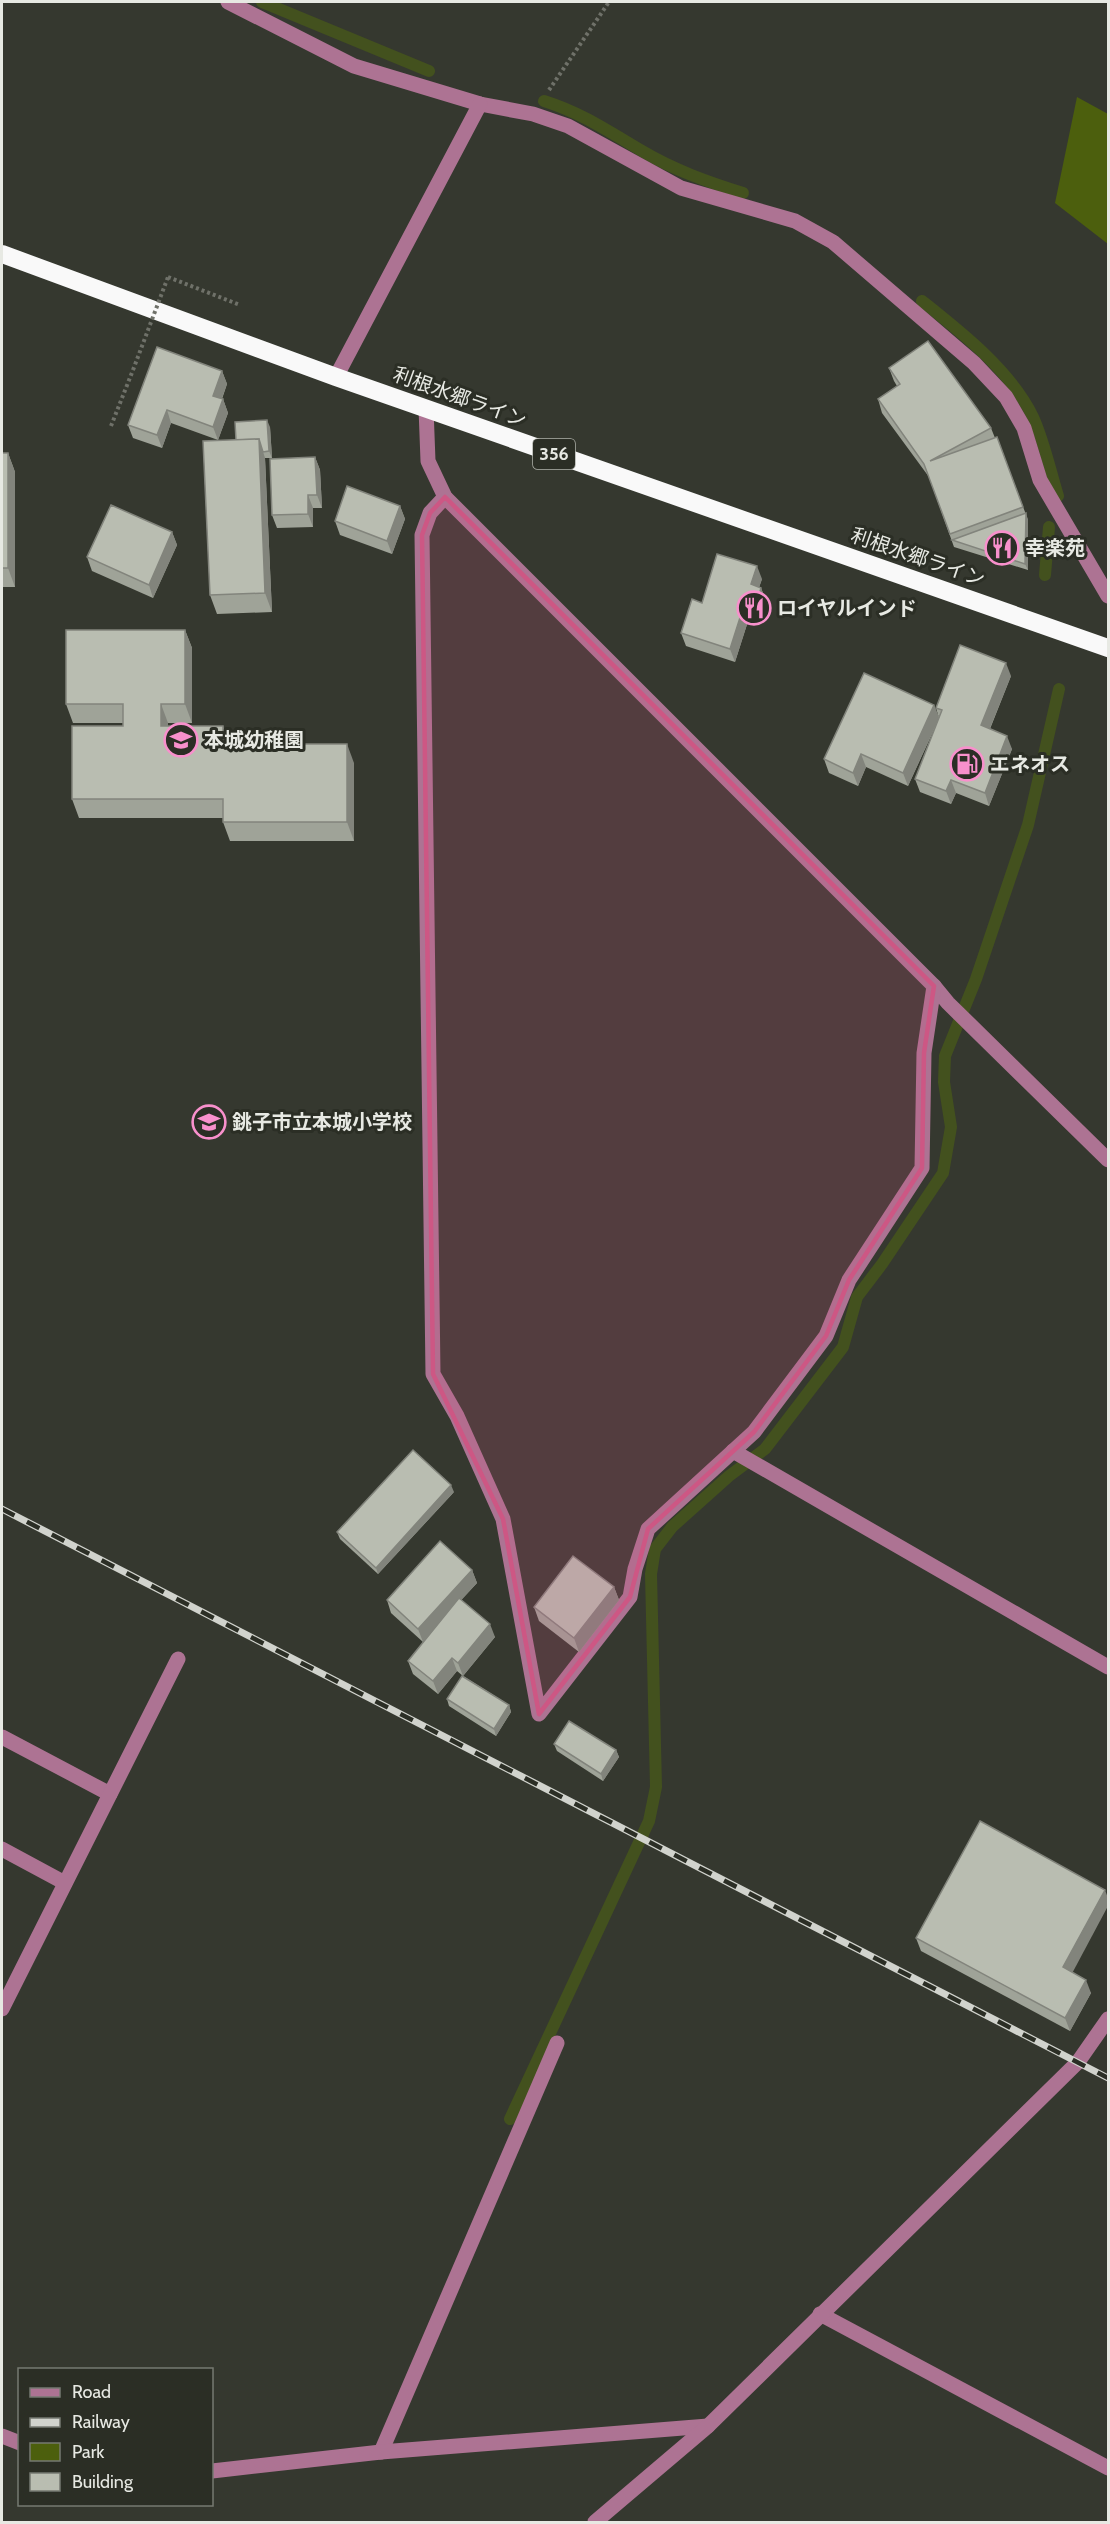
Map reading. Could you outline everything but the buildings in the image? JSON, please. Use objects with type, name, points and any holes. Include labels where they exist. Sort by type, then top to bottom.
[{"type":"highway","name":"利根水郷ライン","points":[[2,254],[336,377],[1108,648]]},
{"type":"street","points":[[228,2],[354,66],[480,104],[533,114],[568,126],[681,188],[795,221],[833,242],[974,363],[1006,397],[1024,428],[1040,480],[1108,596]]},
{"type":"street","points":[[336,377],[480,104]]},
{"type":"street","points":[[426,408],[428,461],[445,497],[934,986],[948,1003],[1108,1160]]},
{"type":"street","points":[[445,497],[430,513],[422,535],[433,1374],[457,1416],[503,1519],[539,1714],[630,1597],[635,1569],[648,1529],[754,1432],[826,1336],[849,1280],[922,1168],[924,1053],[934,986]]},
{"type":"street","points":[[733,1451],[1108,1667]]},
{"type":"street","points":[[2,2009],[178,1659]]},
{"type":"street","points":[[2,1737],[110,1794]]},
{"type":"street","points":[[2,1850],[64,1883]]},
{"type":"street","points":[[595,2523],[708,2426],[1078,2062],[1108,2019]]},
{"type":"street","points":[[381,2452],[557,2043]]},
{"type":"street","points":[[820,2314],[1108,2468]]},
{"type":"street","points":[[213,2471],[381,2452],[708,2426]]},
{"type":"street","points":[[2,2436],[18,2442]]},
{"type":"path","points":[[533,114],[609,2]]},
{"type":"path","points":[[111,426],[168,277],[240,305]]},
{"type":"highlighted area","points":[[445,497],[934,986],[924,1053],[922,1168],[849,1280],[826,1336],[754,1432],[648,1529],[630,1597],[539,1714],[503,1519],[433,1374],[422,535],[430,513]]},
{"type":"green space","points":[[1077,97],[1108,114],[1108,244],[1055,203]]},
{"type":"waterway","points":[[262,2],[429,71]]},
{"type":"waterway","points":[[544,101],[583,117],[666,164],[743,193]]},
{"type":"waterway","points":[[922,301],[984,353],[1024,400],[1040,436],[1058,496]]},
{"type":"waterway","points":[[1045,575],[1049,527]]},
{"type":"waterway","points":[[510,2119],[649,1821],[656,1787],[651,1574],[655,1549],[672,1527],[729,1476],[765,1449],[843,1347],[857,1297],[943,1173],[951,1127],[944,1082],[945,1056],[976,979],[1028,825],[1059,689]]},
{"type":"railway","points":[[2,1509],[1108,2078]]},
{"type":"place","name":"幸楽苑","points":[[1002,548]]},
{"type":"place","name":"ロイヤルインド","points":[[754,608]]},
{"type":"place","name":"本城幼稚園","points":[[181,740]]},
{"type":"place","name":"エネオス","points":[[967,764]]},
{"type":"place","name":"銚子市立本城小学校","points":[[209,1122]]}]
